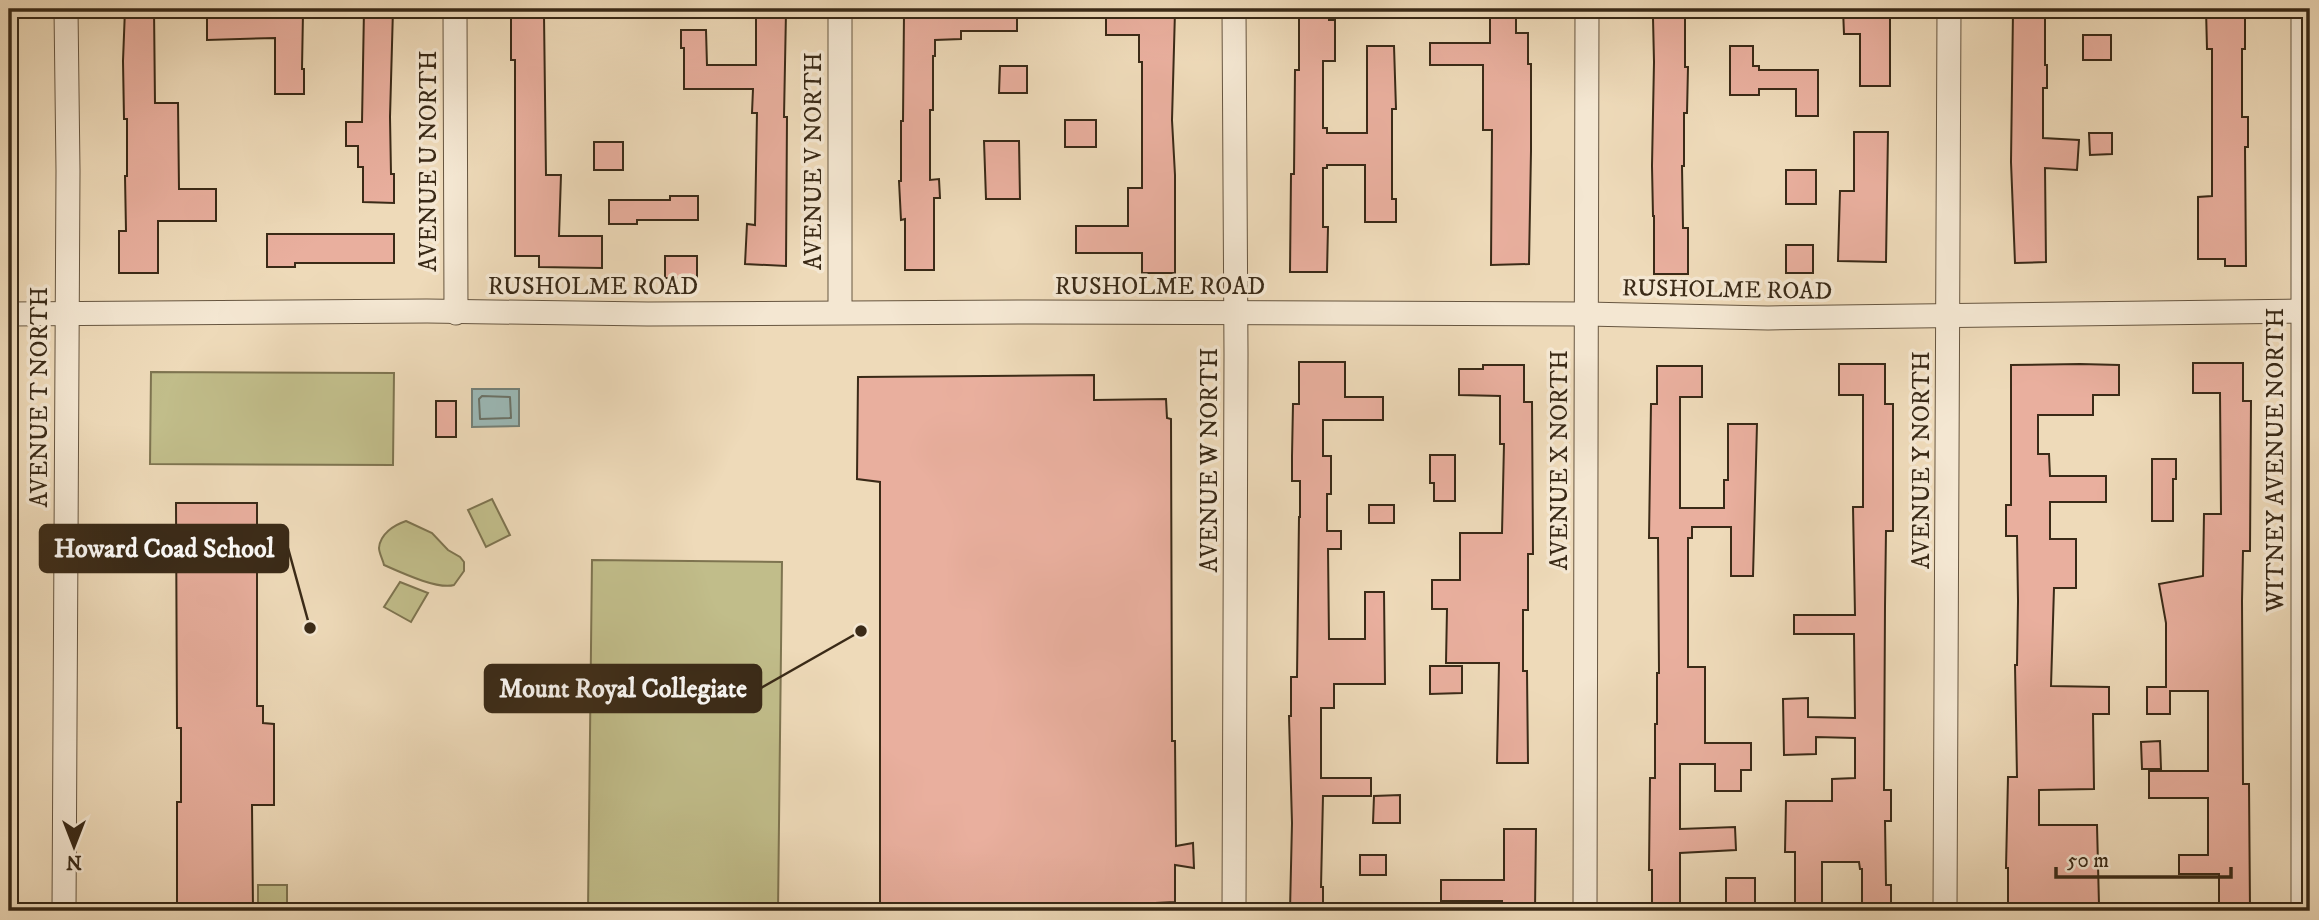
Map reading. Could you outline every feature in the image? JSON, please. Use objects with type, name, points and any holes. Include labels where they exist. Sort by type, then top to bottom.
[{"type":"street","name":"AVENUE T NORTH","points":[[64,911],[66,9]]},
{"type":"street","name":"AVENUE U NORTH","points":[[455,9],[456,313]]},
{"type":"street","name":"AVENUE V NORTH","points":[[840,9],[840,312]]},
{"type":"street","name":"AVENUE W NORTH","points":[[1234,9],[1234,911]]},
{"type":"street","name":"AVENUE X NORTH","points":[[1586,911],[1587,9]]},
{"type":"street","name":"AVENUE Y NORTH","points":[[1945,911],[1949,9]]},
{"type":"street","name":"WITNEY AVENUE NORTH","points":[[2303,9],[2306,311],[2303,911]]},
{"type":"street","name":"RUSHOLME ROAD","points":[[9,314],[840,312],[1587,314],[1768,318],[2306,311]]},
{"type":"shaded area","points":[[151,372],[394,373],[393,465],[150,464]]},
{"type":"shaded area","points":[[492,499],[510,535],[486,547],[468,510]]},
{"type":"shaded area","points":[[406,521],[432,533],[464,562],[464,571],[454,585],[429,583],[384,565],[379,548],[382,538],[392,528]]},
{"type":"shaded area","points":[[592,560],[782,562],[778,911],[588,911]]},
{"type":"shaded area","points":[[400,582],[428,593],[411,622],[384,607]]},
{"type":"shaded area","points":[[258,885],[287,885],[287,911],[258,911]]},
{"type":"water","points":[[472,389],[519,389],[519,426],[472,427]]},
{"type":"building","points":[[125,9],[154,9],[155,103],[178,103],[179,189],[216,189],[216,221],[158,221],[158,273],[119,273],[119,231],[126,231],[127,119],[124,119],[123,61]]},
{"type":"building","points":[[364,9],[393,9],[390,117],[394,203],[363,202],[363,167],[358,167],[358,146],[346,146],[346,122],[362,122]]},
{"type":"building","points":[[1299,9],[1329,9],[1329,20],[1335,20],[1335,61],[1323,61],[1323,128],[1327,128],[1327,133],[1367,133],[1367,46],[1394,46],[1396,109],[1392,109],[1392,199],[1396,199],[1396,222],[1365,222],[1365,165],[1327,165],[1327,168],[1323,168],[1323,227],[1328,227],[1327,272],[1290,272],[1291,174],[1294,174],[1295,70],[1299,70]]},
{"type":"building","points":[[1843,9],[1890,9],[1890,86],[1860,86],[1860,34],[1844,34]]},
{"type":"building","points":[[2206,9],[2232,9],[2232,18],[2245,18],[2242,117],[2248,117],[2248,147],[2245,147],[2246,266],[2225,266],[2225,259],[2198,259],[2198,197],[2212,196],[2212,49],[2207,49]]},
{"type":"building","points":[[988,11],[1017,11],[1017,31],[961,31],[961,39],[935,40],[933,110],[930,110],[930,180],[939,179],[940,198],[934,198],[934,270],[905,270],[905,219],[901,220],[899,181],[903,121],[904,14],[988,14]]},
{"type":"building","points":[[1106,11],[1175,11],[1172,120],[1175,273],[1142,273],[1142,253],[1076,253],[1076,226],[1128,226],[1128,188],[1142,188],[1142,62],[1139,62],[1139,35],[1106,35]]},
{"type":"building","points":[[2013,11],[2045,11],[2047,88],[2043,88],[2043,138],[2079,140],[2077,170],[2045,168],[2046,262],[2015,263],[2011,162]]},
{"type":"building","points":[[207,12],[303,13],[304,94],[275,94],[275,38],[207,40]]},
{"type":"building","points":[[756,12],[786,12],[786,266],[745,264],[747,224],[755,225],[757,113],[752,113],[753,89],[684,89],[681,30],[706,30],[707,65],[756,65]]},
{"type":"building","points":[[511,15],[544,15],[546,175],[561,175],[559,236],[602,236],[602,268],[539,267],[539,256],[515,256],[515,60],[511,60]]},
{"type":"building","points":[[1490,15],[1516,15],[1516,33],[1528,33],[1528,64],[1531,64],[1529,264],[1491,265],[1492,130],[1483,130],[1483,65],[1430,65],[1430,43],[1490,43]]},
{"type":"building","points":[[1653,18],[1685,18],[1685,67],[1688,67],[1682,166],[1683,228],[1688,228],[1688,274],[1654,274]]},
{"type":"building","points":[[2083,35],[2111,35],[2111,60],[2083,60]]},
{"type":"building","points":[[1730,46],[1753,46],[1753,66],[1759,66],[1759,70],[1818,70],[1818,116],[1796,116],[1796,89],[1759,89],[1759,95],[1730,95]]},
{"type":"building","points":[[1000,66],[1027,66],[1027,93],[999,93]]},
{"type":"building","points":[[1065,120],[1096,120],[1096,147],[1065,147]]},
{"type":"building","points":[[1854,132],[1888,132],[1886,262],[1838,261],[1840,191],[1854,191]]},
{"type":"building","points":[[2089,133],[2112,133],[2112,154],[2090,155]]},
{"type":"building","points":[[984,141],[1019,141],[1020,199],[986,199]]},
{"type":"building","points":[[594,142],[623,142],[623,170],[594,170]]},
{"type":"building","points":[[1786,170],[1816,170],[1816,204],[1786,204]]},
{"type":"building","points":[[670,196],[698,196],[698,220],[637,220],[637,224],[609,224],[609,200],[670,200]]},
{"type":"building","points":[[267,234],[394,234],[394,263],[295,263],[295,267],[267,267]]},
{"type":"building","points":[[1786,245],[1813,245],[1813,273],[1786,273]]},
{"type":"building","points":[[665,256],[697,256],[697,278],[665,278]]},
{"type":"building","points":[[1299,362],[1345,362],[1345,397],[1383,397],[1383,420],[1323,420],[1323,456],[1331,456],[1327,531],[1341,531],[1341,549],[1328,549],[1329,639],[1365,639],[1365,592],[1384,592],[1385,684],[1334,684],[1334,708],[1321,708],[1321,778],[1371,778],[1371,796],[1323,796],[1323,911],[1290,911],[1292,823],[1289,716],[1291,677],[1297,677],[1300,517],[1300,481],[1292,481],[1292,456],[1293,404],[1299,404]]},
{"type":"building","points":[[2193,363],[2243,363],[2243,401],[2251,401],[2250,551],[2243,551],[2242,601],[2243,784],[2249,784],[2250,911],[2219,911],[2219,874],[2179,874],[2179,855],[2208,855],[2208,798],[2149,798],[2149,771],[2208,771],[2208,691],[2170,691],[2170,714],[2147,714],[2147,687],[2166,687],[2166,623],[2159,584],[2203,576],[2204,514],[2221,514],[2220,393],[2193,393]]},
{"type":"building","points":[[1839,364],[1885,364],[1885,404],[1893,404],[1893,531],[1886,531],[1884,790],[1891,790],[1891,821],[1885,821],[1886,885],[1891,885],[1891,911],[1862,911],[1862,869],[1859,862],[1822,862],[1822,911],[1795,911],[1795,852],[1785,852],[1786,801],[1832,801],[1832,779],[1855,778],[1855,738],[1816,737],[1816,754],[1784,755],[1783,699],[1808,698],[1808,717],[1855,718],[1854,634],[1794,634],[1794,615],[1855,615],[1853,507],[1863,507],[1863,395],[1839,395]]},
{"type":"building","points":[[1483,365],[1524,365],[1524,402],[1532,402],[1533,554],[1528,554],[1528,610],[1523,610],[1528,763],[1497,763],[1499,663],[1446,663],[1447,609],[1432,609],[1432,580],[1460,580],[1460,533],[1502,533],[1504,444],[1500,444],[1500,396],[1459,395],[1459,369],[1483,369]]},
{"type":"building","points":[[2011,365],[2119,365],[2119,395],[2093,395],[2093,415],[2038,415],[2038,454],[2049,454],[2050,476],[2106,476],[2106,502],[2050,502],[2050,539],[2076,539],[2076,588],[2054,588],[2051,686],[2109,687],[2109,714],[2093,714],[2094,789],[2039,790],[2039,825],[2097,825],[2099,905],[2049,905],[2049,911],[2008,911],[2008,777],[2017,777],[2015,665],[2018,601],[2017,536],[2006,536],[2006,505],[2011,505]]},
{"type":"building","points":[[1657,366],[1702,366],[1702,397],[1680,397],[1680,508],[1724,508],[1724,480],[1728,480],[1728,424],[1757,424],[1753,576],[1731,576],[1731,527],[1692,527],[1692,538],[1688,538],[1688,667],[1705,667],[1705,743],[1751,743],[1751,770],[1741,770],[1741,791],[1715,791],[1715,764],[1680,764],[1680,829],[1735,827],[1736,850],[1680,853],[1680,911],[1652,911],[1652,870],[1649,870],[1650,778],[1655,778],[1659,673],[1658,538],[1649,538],[1651,404],[1657,404]]},
{"type":"building","points":[[1094,375],[1094,400],[1166,399],[1167,418],[1171,419],[1172,741],[1175,741],[1176,846],[1193,843],[1194,868],[1175,865],[1175,902],[1156,903],[1156,911],[880,911],[880,482],[857,479],[858,377]]},
{"type":"building","points":[[436,401],[456,401],[456,437],[436,437]]},
{"type":"building","points":[[1430,455],[1455,455],[1455,501],[1434,501],[1434,483],[1430,483]]},
{"type":"building","points":[[2152,459],[2176,459],[2173,521],[2152,521]]},
{"type":"building","points":[[176,503],[257,503],[257,706],[263,706],[263,723],[274,724],[274,805],[252,805],[253,911],[177,911],[177,802],[181,802],[181,728],[177,728]]},
{"type":"building","points":[[1369,505],[1394,505],[1394,523],[1369,523]]},
{"type":"building","points":[[1430,666],[1462,666],[1462,693],[1430,694]]},
{"type":"building","points":[[2160,741],[2161,769],[2142,769],[2141,742]]},
{"type":"building","points":[[1400,795],[1400,823],[1373,823],[1374,796]]},
{"type":"building","points":[[1504,829],[1536,829],[1535,911],[1502,911],[1502,901],[1441,901],[1441,880],[1504,880]]},
{"type":"building","points":[[1360,855],[1386,855],[1386,875],[1360,875]]},
{"type":"building","points":[[1726,878],[1755,878],[1755,907],[1726,907]]},
{"type":"place","name":"Howard Coad School","points":[[310,628]]},
{"type":"place","name":"Mount Royal Collegiate","points":[[861,631]]}]
